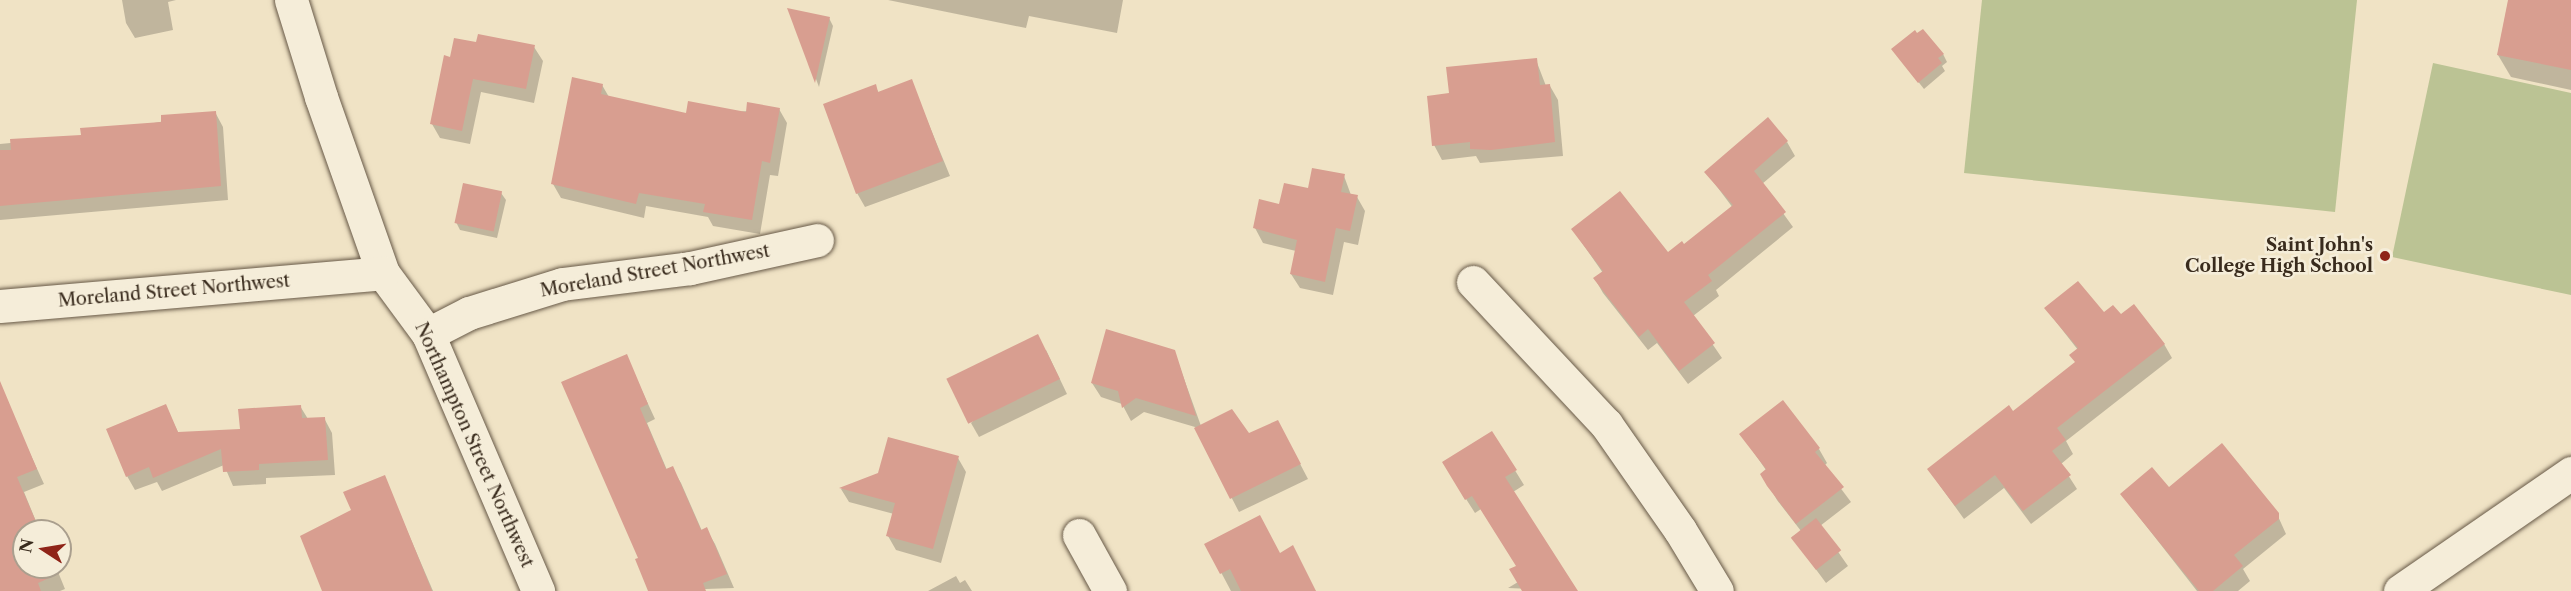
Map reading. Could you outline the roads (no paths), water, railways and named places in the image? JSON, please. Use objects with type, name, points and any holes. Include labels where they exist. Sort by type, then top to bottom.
[{"type":"street","name":"Northampton Street Northwest","points":[[291,0],[321,97],[383,273],[428,334],[538,591]]},
{"type":"street","name":"Moreland Street Northwest","points":[[428,334],[470,313],[562,284],[690,268],[817,240]]},
{"type":"street","name":"Moreland Street Northwest","points":[[0,306],[383,273]]},
{"type":"street","points":[[1473,282],[1564,375],[1606,424],[1680,530],[1717,591]]},
{"type":"street","points":[[2400,591],[2571,473]]},
{"type":"street","points":[[1079,535],[1110,591]]},
{"type":"place","name":"Saint John's College High School","points":[[2385,256]]}]
